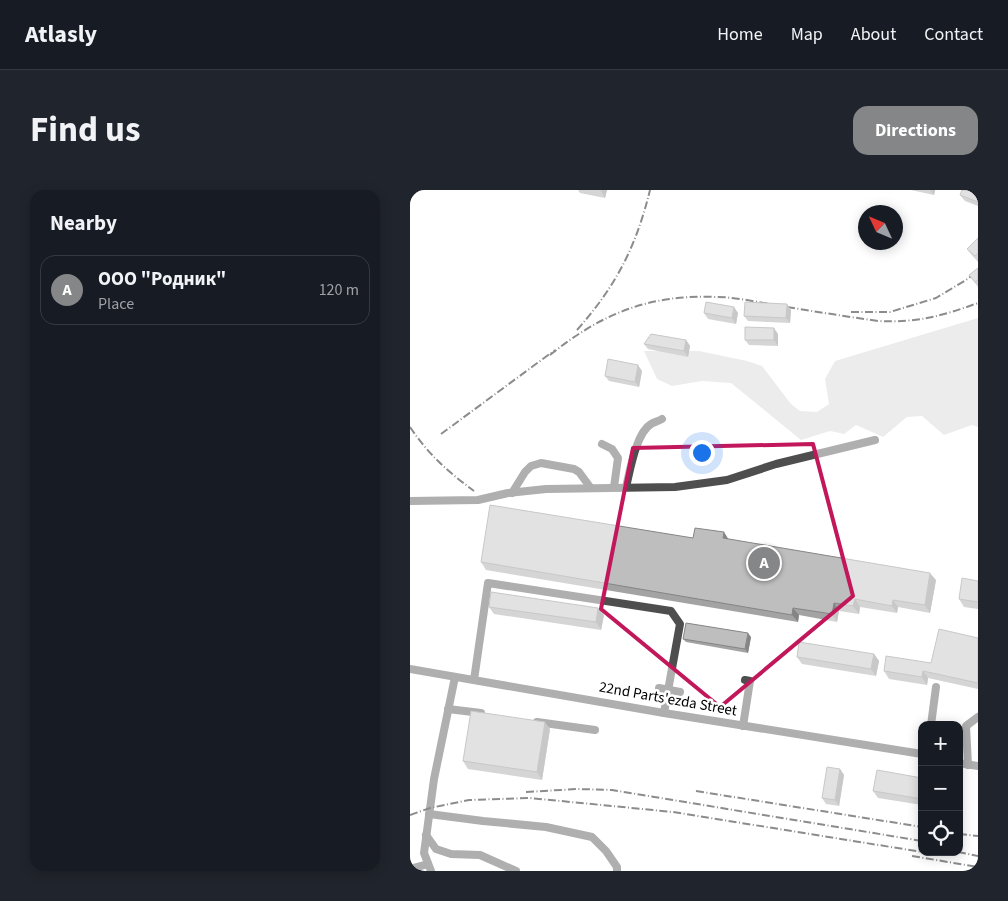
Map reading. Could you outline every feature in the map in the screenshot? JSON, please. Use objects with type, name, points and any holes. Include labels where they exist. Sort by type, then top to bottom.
[{"type":"street","points":[[626,487],[644,430],[662,419]]},
{"type":"street","points":[[410,501],[478,500],[546,488],[675,487],[728,480],[776,464],[875,440]]},
{"type":"street","points":[[602,444],[612,449],[618,458],[614,487]]},
{"type":"street","points":[[512,493],[525,472],[532,466],[541,463],[574,469],[579,472],[590,487]]},
{"type":"street","points":[[474,680],[488,583],[671,611],[680,624],[664,713]]},
{"type":"street","name":"22nd Parts'ezda Street","points":[[410,669],[664,713],[918,753]]},
{"type":"street","points":[[410,868],[430,867],[424,853],[426,835],[434,779],[455,677]]},
{"type":"street","points":[[743,726],[744,700],[750,681],[745,680]]},
{"type":"street","points":[[932,721],[936,687]]},
{"type":"street","points":[[659,688],[680,692]]},
{"type":"street","points":[[448,709],[493,715]]},
{"type":"street","points":[[968,765],[966,726],[978,717]]},
{"type":"street","points":[[530,721],[595,730]]},
{"type":"street","points":[[963,764],[978,766]]},
{"type":"street","points":[[429,814],[546,827],[592,837],[606,851],[617,867],[617,871]]},
{"type":"street","points":[[426,835],[436,849],[451,854],[480,855],[516,871]]},
{"type":"highlighted area","points":[[813,444],[853,596],[720,707],[601,609],[633,448]]},
{"type":"shaded area","points":[[978,318],[978,427],[972,425],[944,435],[922,416],[907,417],[883,437],[856,425],[844,434],[830,431],[801,440],[731,383],[702,381],[672,386],[657,379],[644,351],[699,351],[762,366],[791,404],[800,411],[817,412],[829,404],[825,379],[835,361]]},
{"type":"building","points":[[962,190],[978,190],[978,202],[960,195]]},
{"type":"building","points":[[978,238],[978,253],[975,256],[967,249]]},
{"type":"building","points":[[978,268],[978,280],[975,282],[969,275]]},
{"type":"building","points":[[706,302],[734,307],[732,318],[704,313]]},
{"type":"building","points":[[745,302],[787,304],[786,318],[744,316]]},
{"type":"building","points":[[745,327],[774,328],[774,340],[745,340]]},
{"type":"building","points":[[651,334],[686,340],[684,351],[644,344]]},
{"type":"building","points":[[608,359],[638,365],[635,382],[605,376]]},
{"type":"building","points":[[490,505],[693,538],[695,528],[724,532],[723,538],[930,573],[925,605],[893,600],[892,606],[855,599],[853,606],[834,603],[832,614],[793,608],[792,615],[481,562]]},
{"type":"building","points":[[962,578],[978,581],[978,602],[959,599]]},
{"type":"building","points":[[491,592],[598,608],[596,622],[489,607]]},
{"type":"building","points":[[686,623],[748,633],[745,649],[683,639]]},
{"type":"building","points":[[939,629],[978,638],[978,683],[923,671],[922,677],[884,671],[886,656],[931,663]]},
{"type":"building","points":[[799,642],[874,654],[871,669],[797,657]]},
{"type":"building","points":[[471,711],[545,722],[537,772],[463,761]]},
{"type":"building","points":[[827,767],[840,769],[835,800],[822,798]]},
{"type":"building","points":[[877,770],[918,777],[918,798],[873,791]]},
{"type":"railway","points":[[577,330],[603,298],[623,265],[638,230],[650,190]]},
{"type":"railway","points":[[851,312],[890,312],[936,298],[978,271]]},
{"type":"railway","points":[[550,355],[588,328],[607,318],[647,303],[669,299],[692,297],[731,298],[878,321],[905,321],[929,318],[978,303]]},
{"type":"railway","points":[[441,434],[555,350]]},
{"type":"railway","points":[[410,427],[439,462],[474,491]]},
{"type":"railway","points":[[526,792],[577,789],[612,790],[918,840]]},
{"type":"railway","points":[[696,791],[918,826]]},
{"type":"railway","points":[[410,815],[430,808],[469,800],[530,798],[673,812],[918,851]]},
{"type":"railway","points":[[963,834],[978,836]]},
{"type":"railway","points":[[963,853],[978,856]]},
{"type":"railway","points":[[912,856],[978,867]]},
{"type":"place","name":"ООО \"Родник\"","points":[[764,563]]}]
